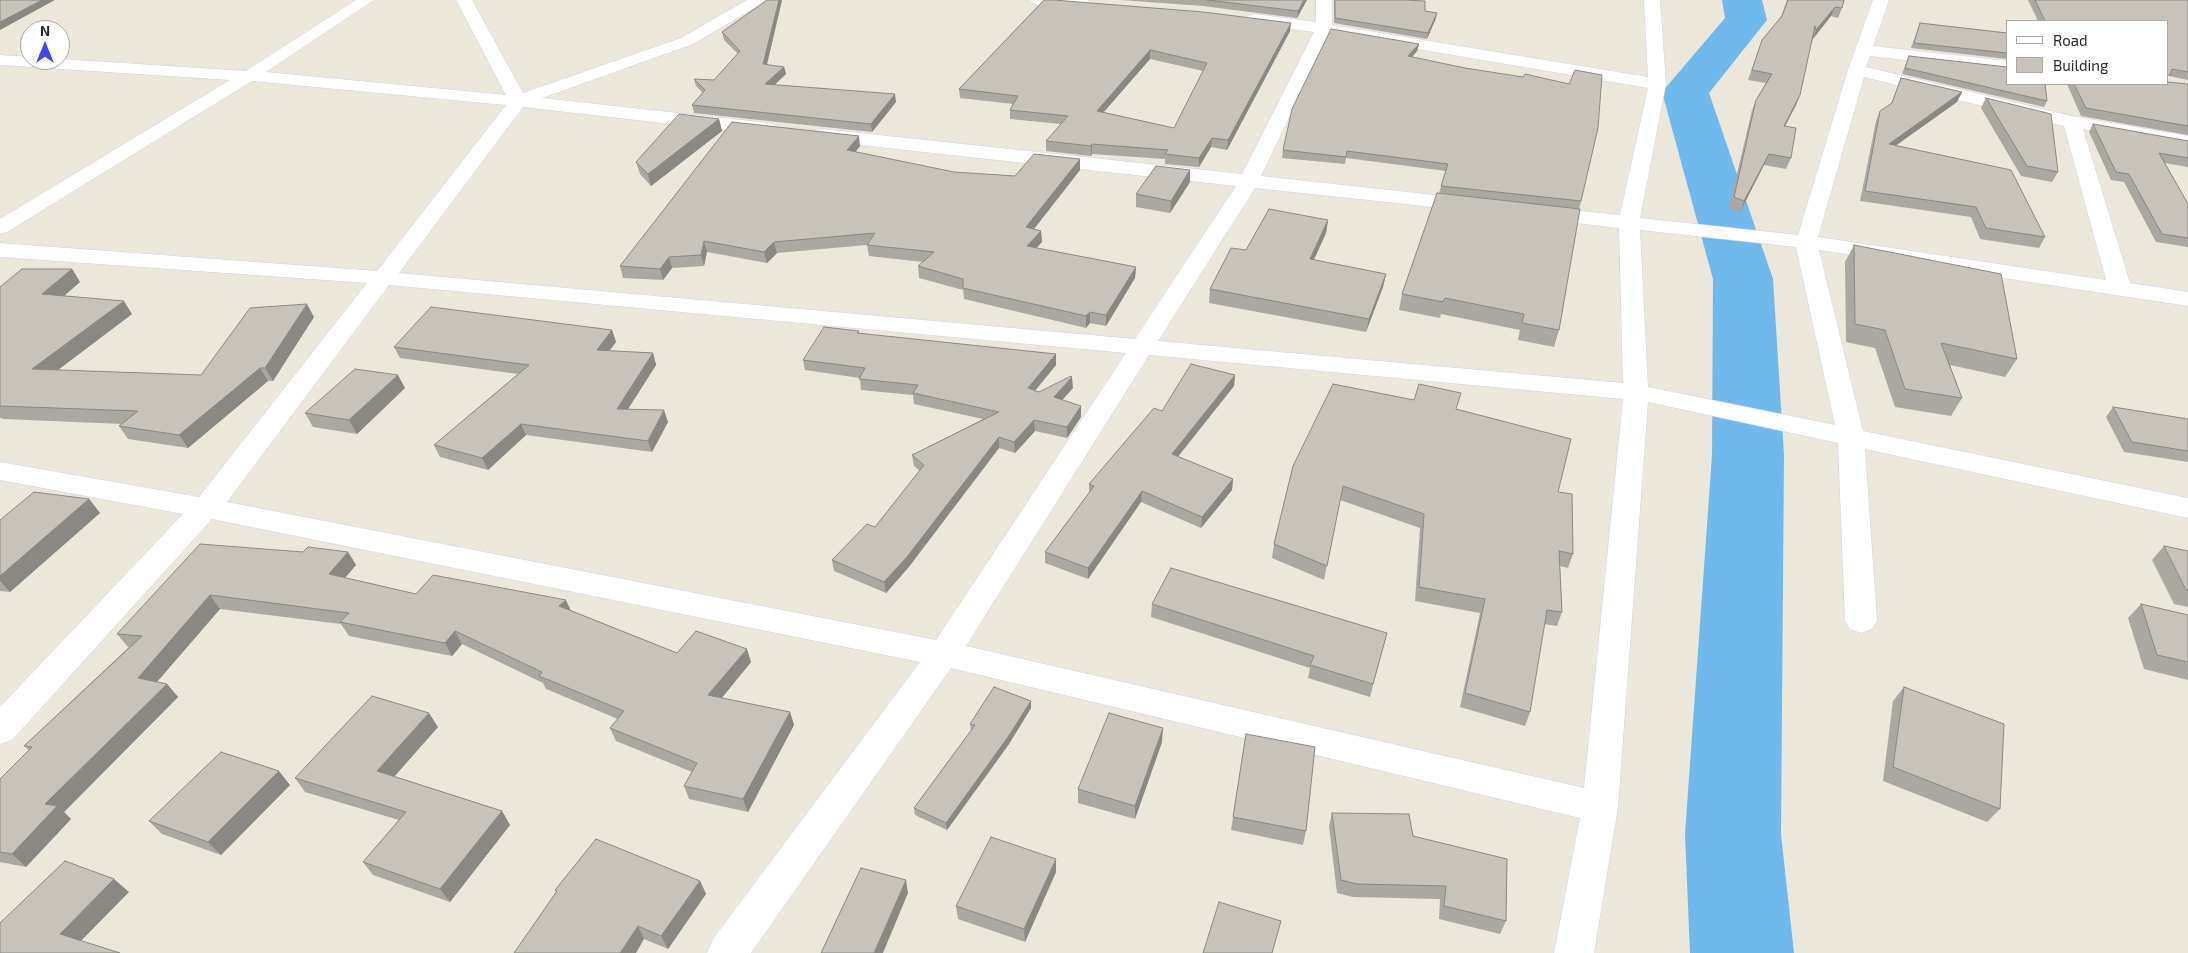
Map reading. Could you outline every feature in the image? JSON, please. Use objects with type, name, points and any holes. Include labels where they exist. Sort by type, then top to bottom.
[{"type":"street","points":[[0,228],[249,76],[366,0]]},
{"type":"street","points":[[464,0],[518,102]]},
{"type":"street","points":[[0,730],[220,492],[518,102],[688,41],[758,0]]},
{"type":"street","points":[[1038,0],[1096,4]]},
{"type":"street","points":[[727,953],[944,654],[1144,347],[1249,181],[1324,28],[1324,0]]},
{"type":"street","points":[[1574,953],[1600,807],[1636,392],[1630,222],[1657,84],[1652,0]]},
{"type":"street","points":[[1861,621],[1851,437],[1806,242],[1881,0]]},
{"type":"street","points":[[1240,18],[1324,28],[1657,84]]},
{"type":"street","points":[[0,60],[249,76],[518,102],[1493,208]]},
{"type":"street","points":[[1861,60],[2006,66]]},
{"type":"street","points":[[1861,60],[2072,122],[2188,142]]},
{"type":"street","points":[[2072,122],[2120,289]]},
{"type":"street","points":[[1522,211],[1806,242],[2188,299]]},
{"type":"street","points":[[0,250],[382,278],[1636,392],[2188,508]]},
{"type":"street","points":[[0,471],[206,508],[944,654],[1600,807]]},
{"type":"building","points":[[0,0],[42,0],[0,22]]},
{"type":"building","points":[[767,0],[779,0],[763,64],[784,67],[765,84],[895,94],[871,124],[692,105],[705,90],[694,79],[714,80],[740,51],[722,32]]},
{"type":"building","points":[[1044,0],[1203,12],[1291,23],[1228,140],[1212,138],[1199,158],[1165,154],[1168,150],[1092,144],[1091,146],[1046,141],[1068,116],[1010,110],[1018,96],[959,89]],"holes":[[[1150,50],[1207,63],[1174,128],[1097,111]]]},
{"type":"building","points":[[1207,0],[1304,0],[1298,11]]},
{"type":"building","points":[[1335,0],[1425,1],[1425,11],[1437,13],[1428,33],[1335,18]]},
{"type":"building","points":[[1788,0],[1844,0],[1842,8],[1835,7],[1816,30],[1815,26],[1800,95],[1784,126],[1796,128],[1791,158],[1769,154],[1744,201],[1734,197],[1756,100],[1772,74],[1752,70],[1762,40],[1782,16]]},
{"type":"building","points":[[2035,0],[2188,0],[2188,72],[2172,69],[2170,75],[2168,75],[2168,20],[2045,20]]},
{"type":"building","points":[[1920,23],[2006,33],[2006,53],[1914,43]]},
{"type":"building","points":[[1331,29],[1419,44],[1408,56],[1465,68],[1523,77],[1525,74],[1569,84],[1575,70],[1602,75],[1598,128],[1581,201],[1441,186],[1448,164],[1347,151],[1346,157],[1283,150],[1292,109]]},
{"type":"building","points":[[1909,56],[2006,67],[2006,85],[2045,85],[2047,101],[1905,68]]},
{"type":"building","points":[[1901,78],[1962,92],[1889,144],[2011,170],[2045,237],[1986,228],[1976,207],[1865,191],[1880,111],[1892,103]]},
{"type":"building","points":[[2168,82],[2188,84],[2188,126],[2086,108],[2074,85],[2168,85]]},
{"type":"building","points":[[1986,98],[2051,114],[2058,172],[2027,166]]},
{"type":"building","points":[[679,114],[719,119],[648,174],[636,162]]},
{"type":"building","points":[[732,122],[859,136],[847,150],[954,172],[1015,176],[1034,154],[1080,159],[1026,227],[1041,231],[1027,246],[1136,267],[1106,315],[1090,312],[1086,316],[963,288],[963,279],[918,266],[934,252],[867,245],[875,233],[774,242],[764,252],[704,241],[701,255],[669,257],[660,269],[620,266]]},
{"type":"building","points":[[2093,124],[2188,141],[2188,158],[2159,153],[2188,204],[2188,238],[2162,234],[2129,174],[2116,172]]},
{"type":"building","points":[[1156,166],[1190,170],[1171,201],[1136,194]]},
{"type":"building","points":[[1437,193],[1580,209],[1559,330],[1522,323],[1524,314],[1445,298],[1443,302],[1402,294]]},
{"type":"building","points":[[1269,209],[1328,220],[1310,259],[1386,274],[1369,319],[1210,289],[1231,248],[1246,250]]},
{"type":"building","points":[[1854,245],[2001,274],[2017,359],[1941,343],[1962,398],[1905,389],[1885,330],[1855,324]]},
{"type":"building","points":[[22,269],[72,269],[42,294],[124,301],[32,369],[201,375],[250,308],[307,304],[265,368],[260,368],[179,435],[119,426],[138,411],[0,406],[0,287]]},
{"type":"building","points":[[431,307],[612,330],[597,350],[653,353],[617,409],[664,410],[648,441],[521,424],[482,458],[434,445],[529,365],[394,347]]},
{"type":"building","points":[[824,327],[859,331],[857,333],[1056,354],[1028,388],[1039,392],[1071,376],[1054,397],[1081,406],[1067,427],[1034,420],[1014,442],[999,437],[907,557],[884,582],[832,560],[867,524],[875,527],[924,465],[912,455],[999,412],[913,393],[918,385],[859,379],[865,368],[803,360]]},
{"type":"building","points":[[1191,364],[1235,375],[1172,454],[1233,479],[1202,517],[1142,491],[1088,568],[1045,552],[1094,486],[1089,484],[1154,408],[1162,411]]},
{"type":"building","points":[[355,369],[398,375],[349,420],[305,413]]},
{"type":"building","points":[[1333,384],[1414,400],[1419,384],[1461,393],[1456,409],[1571,439],[1558,492],[1572,494],[1573,554],[1559,551],[1562,612],[1547,610],[1530,712],[1465,693],[1485,599],[1419,587],[1424,514],[1343,486],[1327,566],[1274,544],[1293,466]]},
{"type":"building","points":[[2113,407],[2188,419],[2188,451],[2132,442]]},
{"type":"building","points":[[34,492],[89,499],[0,576],[0,520]]},
{"type":"building","points":[[200,544],[303,552],[308,547],[348,552],[329,574],[416,594],[433,575],[566,600],[559,606],[677,653],[696,631],[747,649],[708,695],[790,712],[743,799],[684,786],[697,763],[610,728],[624,711],[539,676],[542,672],[455,631],[445,643],[340,622],[349,613],[210,595],[138,678],[167,684],[45,804],[57,806],[12,854],[0,852],[0,779],[32,747],[24,746],[142,636],[117,634]]},
{"type":"building","points":[[2164,546],[2188,551],[2188,590],[2186,590]]},
{"type":"building","points":[[1171,568],[1387,633],[1373,684],[1310,665],[1314,656],[1152,604]]},
{"type":"building","points":[[2141,604],[2188,615],[2188,662],[2157,655]]},
{"type":"building","points":[[994,687],[1031,701],[1008,737],[946,823],[914,808],[975,725],[970,724]]},
{"type":"building","points":[[1904,687],[2004,724],[2000,809],[1893,767]]},
{"type":"building","points":[[372,696],[429,713],[377,771],[502,811],[440,889],[363,862],[406,812],[295,778]]},
{"type":"building","points":[[1109,713],[1163,728],[1135,806],[1078,789]]},
{"type":"building","points":[[1246,734],[1315,747],[1306,831],[1233,817]]},
{"type":"building","points":[[221,752],[279,771],[208,842],[149,821]]},
{"type":"building","points":[[1332,813],[1409,814],[1413,836],[1507,859],[1506,921],[1444,906],[1446,886],[1357,884],[1341,880]]},
{"type":"building","points":[[991,837],[1056,859],[1024,929],[956,906]]},
{"type":"building","points":[[596,839],[700,881],[661,936],[638,926],[620,953],[514,953],[557,891],[555,890]]},
{"type":"building","points":[[65,861],[114,879],[60,934],[120,953],[0,953],[0,923]]},
{"type":"building","points":[[861,868],[906,880],[874,953],[821,953]]},
{"type":"building","points":[[1219,902],[1281,921],[1272,953],[1203,953]]},
{"type":"waterway","points":[[1742,0],[1746,20],[1685,92],[1743,279],[1748,455],[1733,834],[1742,953]]}]
